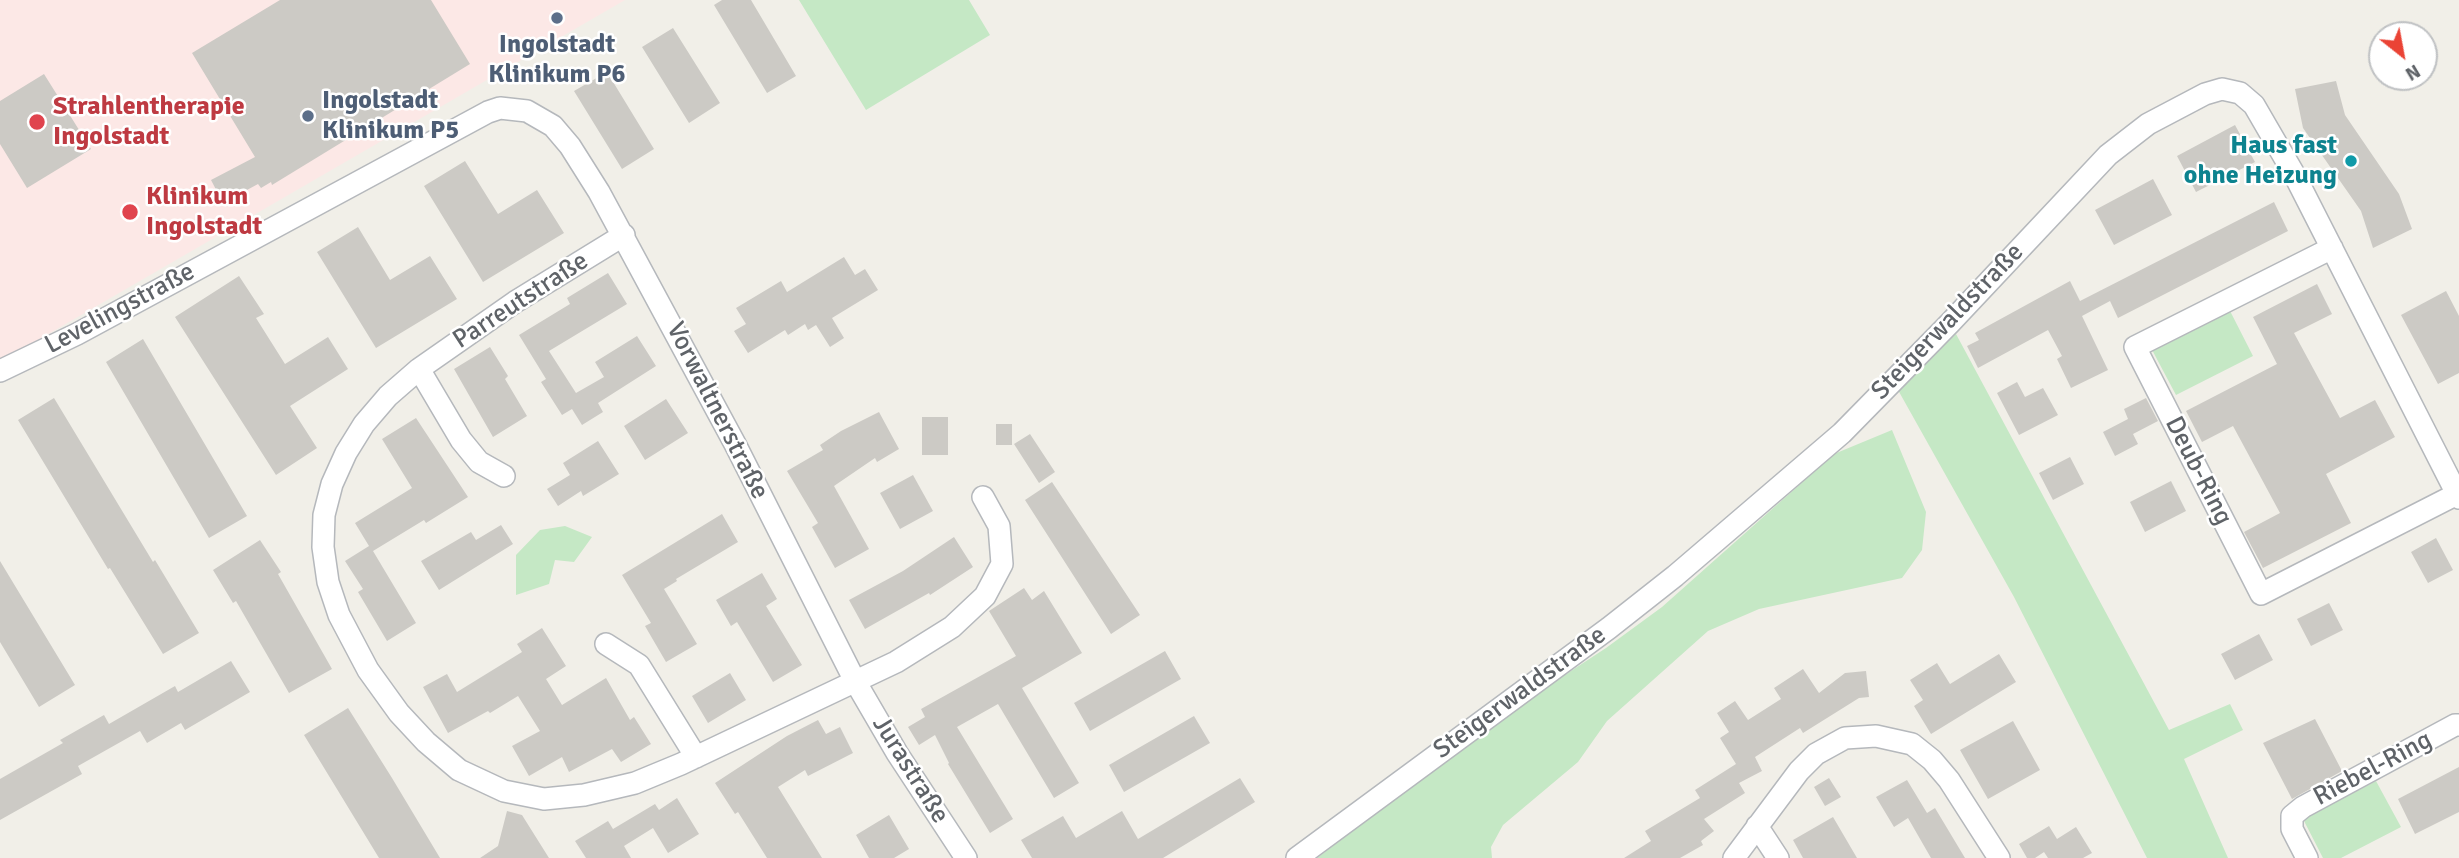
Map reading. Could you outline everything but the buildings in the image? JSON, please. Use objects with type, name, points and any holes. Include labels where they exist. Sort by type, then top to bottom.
[{"type":"street","name":"Steigerwaldstraße","points":[[1297,858],[1609,628],[1675,576],[1842,433],[2108,155],[2148,124],[2205,94],[2222,89],[2240,93],[2254,105],[2274,137],[2332,248],[2458,496]]},
{"type":"street","name":"Levelingstraße","points":[[0,371],[99,322],[488,112],[500,108],[527,111],[553,126],[570,146]]},
{"type":"street","name":"Vorwaltnerstraße","points":[[570,146],[624,235],[736,444],[855,681]]},
{"type":"street","name":"Parreutstraße","points":[[624,235],[515,302],[419,369],[388,396],[364,424],[346,453],[332,484],[324,515],[323,547],[328,582],[343,625],[368,670],[399,713],[426,742],[460,770],[504,791],[544,799],[584,795],[635,782],[695,757],[896,662],[952,627],[985,596],[1002,564],[999,526],[983,497]]},
{"type":"street","name":"Deub-Ring","points":[[2332,248],[2135,347],[2261,594],[2458,496]]},
{"type":"street","points":[[419,369],[461,440],[479,462],[504,476]]},
{"type":"street","points":[[606,644],[639,665],[695,757]]},
{"type":"street","name":"Jurastraße","points":[[855,681],[897,753],[966,858]]},
{"type":"street","name":"Riebel-Ring","points":[[2307,858],[2292,830],[2292,816],[2303,807],[2459,725]]},
{"type":"street","points":[[1734,858],[1799,771],[1816,754],[1845,738],[1877,736],[1912,744],[1932,760],[1949,780],[1999,858]]},
{"type":"street","points":[[1757,826],[1777,858]]},
{"type":"shaded area","name":"Klinikum Ingolstadt","points":[[0,0],[625,0],[0,362]]},
{"type":"green space","points":[[799,0],[969,0],[990,35],[866,110]]},
{"type":"green space","points":[[2228,307],[2253,356],[2176,395],[2150,346]]},
{"type":"green space","points":[[1956,334],[2169,730],[2230,704],[2243,730],[2184,759],[2228,858],[2147,858],[2014,597],[1898,390]]},
{"type":"green space","points":[[1892,430],[1926,512],[1922,550],[1902,578],[1759,609],[1708,631],[1607,721],[1578,762],[1503,825],[1491,847],[1492,858],[1317,858],[1510,711],[1606,648],[1662,607],[1834,454]]},
{"type":"green space","points":[[565,526],[592,537],[574,562],[555,560],[549,584],[516,595],[516,555],[540,530]]},
{"type":"green space","points":[[2376,781],[2401,827],[2341,858],[2323,858],[2303,819]]},
{"type":"place","name":"Ingolstadt Klinikum P6","points":[[557,18]]},
{"type":"place","name":"Ingolstadt Klinikum P5","points":[[308,116]]},
{"type":"place","name":"Strahlentherapie Ingolstadt","points":[[37,122]]},
{"type":"place","name":"Haus fast ohne Heizung","points":[[2351,161]]},
{"type":"place","name":"Klinikum Ingolstadt","points":[[130,212]]}]
